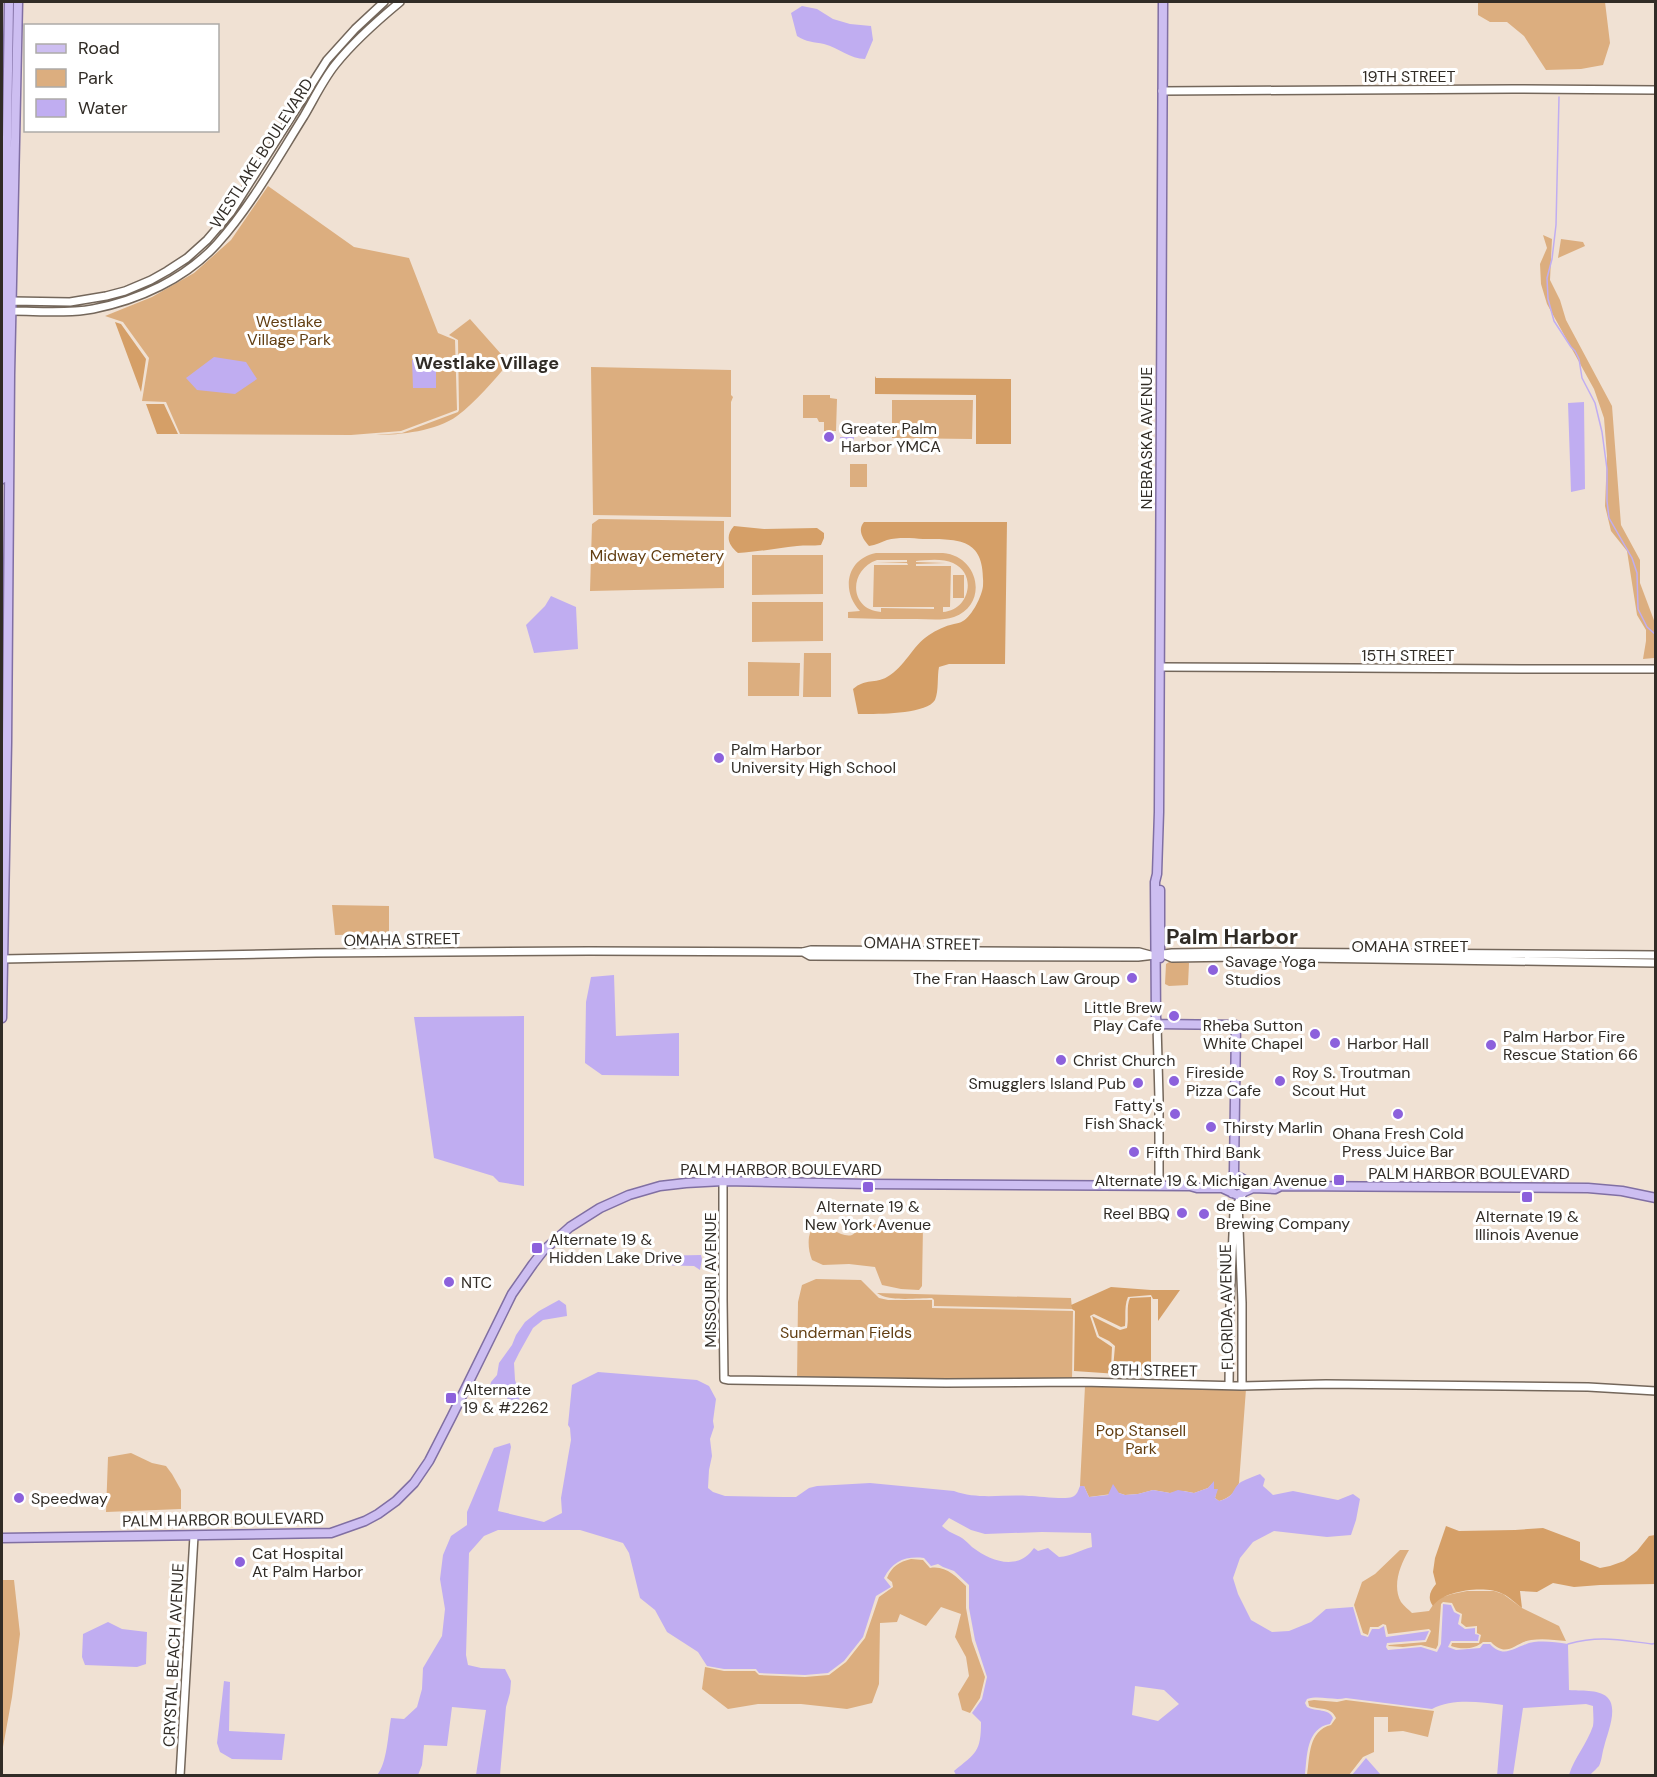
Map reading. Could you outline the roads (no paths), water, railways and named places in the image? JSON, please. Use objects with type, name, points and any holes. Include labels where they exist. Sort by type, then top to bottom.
[{"type":"main road","points":[[2,1018],[7,733],[9,2]]},
{"type":"main road","points":[[2,478],[18,2]]},
{"type":"main road","name":"NEBRASKA AVENUE","points":[[1157,1024],[1155,882],[1157,874],[1160,667],[1163,2]]},
{"type":"main road","points":[[1157,1024],[1236,1025],[1234,1172],[1228,1186],[1232,1193]]},
{"type":"main road","points":[[1159,1186],[1222,1188],[1232,1193],[1244,1193],[1247,1186],[1239,1168],[1236,1126]]},
{"type":"main road","points":[[1190,1186],[1197,1183],[1223,1183],[1236,1177],[1244,1178]]},
{"type":"main road","name":"PALM HARBOR BOULEVARD","points":[[1244,1178],[1253,1184],[1281,1186],[1588,1188],[1622,1191],[1656,1198]]},
{"type":"main road","name":"PALM HARBOR BOULEVARD","points":[[2,1538],[331,1533],[365,1521],[404,1494],[422,1471],[453,1416],[512,1294],[543,1251],[560,1234],[600,1208],[644,1190],[686,1183],[723,1181],[1159,1186]]},
{"type":"main road","name":"PALM HARBOR BOULEVARD","points":[[1244,1193],[1253,1188],[1275,1189],[1281,1186]]},
{"type":"street","name":"WESTLAKE BOULEVARD","points":[[9,306],[70,302],[125,291],[151,280],[187,258],[207,240],[231,212],[327,60],[384,2]]},
{"type":"street","name":"WESTLAKE BOULEVARD","points":[[9,306],[74,311],[91,309],[129,300],[170,281],[192,266],[215,246],[238,219],[334,66],[363,32],[400,2]]},
{"type":"street","name":"19TH STREET","points":[[1162,91],[1656,90]]},
{"type":"street","name":"15TH STREET","points":[[1160,667],[1656,669]]},
{"type":"street","name":"OMAHA STREET","points":[[2,959],[479,952],[803,952],[811,950],[1092,951],[1139,952],[1172,958],[1656,963]]},
{"type":"street","name":"OMAHA STREET","points":[[1157,955],[1281,952],[1656,955]]},
{"type":"street","name":"NEBRASKA AVENUE","points":[[1157,1024],[1159,1186]]},
{"type":"street","name":"MISSOURI AVENUE","points":[[723,1181],[724,1379]]},
{"type":"street","name":"FLORIDA AVENUE","points":[[1229,1385],[1234,1203],[1232,1193]]},
{"type":"street","name":"FLORIDA AVENUE","points":[[1242,1386],[1242,1303],[1238,1203],[1244,1193]]},
{"type":"street","name":"8TH STREET","points":[[724,1379],[747,1382],[1082,1382],[1242,1386],[1326,1384],[1588,1387],[1656,1391]]},
{"type":"street","name":"CRYSTAL BEACH AVENUE","points":[[180,1776],[194,1536]]},
{"type":"water","points":[[802,6],[817,9],[833,19],[850,24],[871,26],[873,40],[865,59],[797,36],[791,13]]},
{"type":"water","points":[[214,357],[246,362],[257,379],[235,394],[197,390],[186,378]]},
{"type":"water","points":[[412,360],[436,360],[436,388],[413,388]]},
{"type":"water","points":[[1584,402],[1585,489],[1571,492],[1568,403]]},
{"type":"water","points":[[840,437],[854,437],[853,448],[860,448],[860,454],[840,454]]},
{"type":"water","points":[[551,596],[576,607],[578,649],[534,653],[526,625],[545,606]]},
{"type":"water","points":[[614,975],[616,1036],[679,1033],[679,1076],[602,1075],[585,1063],[586,1002],[591,977]]},
{"type":"water","points":[[524,1016],[524,1186],[499,1182],[493,1176],[434,1158],[414,1017]]},
{"type":"water","points":[[701,1255],[700,1270],[694,1266],[649,1265],[645,1261],[651,1256]]},
{"type":"water","points":[[559,1300],[566,1305],[567,1316],[543,1320],[533,1328],[514,1363],[515,1380],[520,1395],[518,1405],[510,1403],[500,1387],[490,1386],[497,1375],[499,1363],[525,1322]]},
{"type":"water","points":[[598,1372],[697,1380],[709,1386],[716,1399],[714,1427],[710,1439],[712,1456],[708,1488],[725,1496],[796,1497],[809,1488],[817,1486],[870,1483],[954,1491],[972,1495],[1064,1498],[1075,1495],[1080,1486],[1084,1486],[1089,1497],[1108,1495],[1113,1484],[1119,1493],[1125,1495],[1153,1490],[1170,1493],[1178,1490],[1194,1493],[1208,1488],[1214,1481],[1214,1489],[1218,1489],[1215,1498],[1219,1501],[1231,1495],[1241,1482],[1260,1474],[1265,1479],[1263,1486],[1273,1495],[1293,1491],[1338,1500],[1353,1494],[1360,1499],[1351,1535],[1327,1537],[1274,1531],[1253,1542],[1240,1558],[1233,1578],[1251,1620],[1272,1632],[1289,1631],[1311,1622],[1326,1609],[1353,1607],[1361,1635],[1368,1637],[1372,1629],[1384,1626],[1386,1637],[1429,1631],[1425,1640],[1387,1643],[1388,1650],[1421,1647],[1437,1652],[1441,1644],[1443,1604],[1451,1605],[1454,1612],[1460,1615],[1458,1624],[1465,1629],[1475,1628],[1475,1634],[1479,1635],[1478,1641],[1451,1641],[1448,1647],[1456,1650],[1480,1648],[1483,1644],[1490,1644],[1496,1649],[1506,1651],[1534,1642],[1568,1644],[1569,1690],[1603,1694],[1612,1708],[1600,1764],[1590,1775],[1569,1775],[1593,1726],[1593,1706],[1586,1704],[1523,1708],[1513,1775],[1497,1776],[1503,1705],[1458,1702],[1432,1709],[1346,1698],[1317,1698],[1307,1699],[1305,1703],[1307,1707],[1325,1711],[1333,1718],[1330,1724],[1316,1731],[1312,1737],[1307,1752],[1305,1775],[956,1775],[954,1771],[976,1751],[980,1740],[981,1722],[972,1713],[982,1699],[987,1677],[975,1640],[969,1608],[969,1585],[954,1571],[938,1564],[931,1566],[924,1558],[900,1561],[891,1567],[884,1578],[891,1587],[876,1596],[863,1637],[844,1661],[828,1673],[805,1675],[759,1673],[756,1669],[724,1669],[707,1666],[698,1652],[667,1632],[655,1610],[640,1598],[629,1553],[623,1543],[580,1530],[498,1530],[484,1536],[469,1553],[466,1655],[468,1665],[505,1669],[511,1681],[506,1707],[500,1775],[476,1775],[486,1710],[452,1707],[447,1746],[424,1745],[422,1765],[418,1775],[377,1775],[385,1756],[391,1718],[404,1719],[417,1707],[422,1689],[423,1668],[442,1636],[445,1609],[440,1579],[443,1555],[451,1536],[467,1525],[467,1512],[494,1448],[510,1443],[511,1447],[498,1511],[544,1522],[562,1513],[561,1498],[571,1440],[568,1425],[572,1385]],"holes":[[[949,1518],[971,1530],[985,1534],[1091,1533],[1092,1547],[1059,1557],[1048,1548],[1038,1551],[1034,1548],[1020,1560],[1005,1562],[988,1557],[944,1528],[942,1526]],[[1135,1686],[1164,1690],[1179,1704],[1158,1721],[1132,1715]]]},
{"type":"water","points":[[108,1622],[122,1629],[147,1632],[146,1664],[137,1667],[85,1665],[82,1657],[83,1634]]},
{"type":"water","points":[[224,1681],[230,1682],[229,1731],[285,1734],[282,1760],[232,1759],[220,1752],[217,1743]]},
{"type":"water","points":[[1366,1758],[1381,1775],[1352,1775]]},
{"type":"waterway","points":[[1559,97],[1556,225],[1547,278],[1548,299],[1554,321],[1575,351],[1579,359],[1582,378],[1595,403],[1607,469],[1609,518],[1632,558],[1637,573],[1638,609],[1647,627],[1656,635]]},
{"type":"waterway","points":[[1568,1644],[1600,1639],[1656,1643]]},
{"type":"place","name":"Greater Palm Harbor YMCA","points":[[829,437]]},
{"type":"place","name":"Palm Harbor University High School","points":[[719,758]]},
{"type":"place","name":"Savage Yoga Studios","points":[[1213,970]]},
{"type":"place","name":"The Fran Haasch Law Group","points":[[1132,978]]},
{"type":"place","name":"Little Brew Play Cafe","points":[[1174,1016]]},
{"type":"place","name":"Rheba Sutton White Chapel","points":[[1315,1034]]},
{"type":"place","name":"Harbor Hall","points":[[1335,1043]]},
{"type":"place","name":"Palm Harbor Fire Rescue Station 66","points":[[1491,1045]]},
{"type":"place","name":"Christ Church","points":[[1061,1060]]},
{"type":"place","name":"Fireside Pizza Cafe","points":[[1174,1081]]},
{"type":"place","name":"Roy S. Troutman Scout Hut","points":[[1280,1081]]},
{"type":"place","name":"Smugglers Island Pub","points":[[1138,1083]]},
{"type":"place","name":"Fatty's Fish Shack","points":[[1175,1114]]},
{"type":"place","name":"Ohana Fresh Cold Press Juice Bar","points":[[1398,1114]]},
{"type":"place","name":"Thirsty Marlin","points":[[1211,1127]]},
{"type":"place","name":"Fifth Third Bank","points":[[1134,1152]]},
{"type":"place","name":"Alternate 19 & Michigan Avenue","points":[[1339,1180]]},
{"type":"place","name":"Alternate 19 & New York Avenue","points":[[868,1187]]},
{"type":"place","name":"Alternate 19 & Illinois Avenue","points":[[1527,1197]]},
{"type":"place","name":"Reel BBQ","points":[[1182,1213]]},
{"type":"place","name":"de Bine Brewing Company","points":[[1204,1214]]},
{"type":"place","name":"Alternate 19 & Hidden Lake Drive","points":[[537,1248]]},
{"type":"place","name":"NTC","points":[[449,1282]]},
{"type":"place","name":"Alternate 19 & #2262","points":[[451,1398]]},
{"type":"place","name":"Speedway","points":[[19,1498]]},
{"type":"place","name":"Cat Hospital At Palm Harbor","points":[[240,1562]]},
{"type":"district","name":"Westlake Village","points":[[487,363]]},
{"type":"district","name":"Palm Harbor","points":[[1232,936]]},
{"type":"park label","name":"Westlake Village Park","points":[[289,330]]},
{"type":"park label","name":"Midway Cemetery","points":[[657,555]]},
{"type":"park label","name":"Sunderman Fields","points":[[846,1332]]},
{"type":"park label","name":"Pop Stansell Park","points":[[1141,1439]]}]
